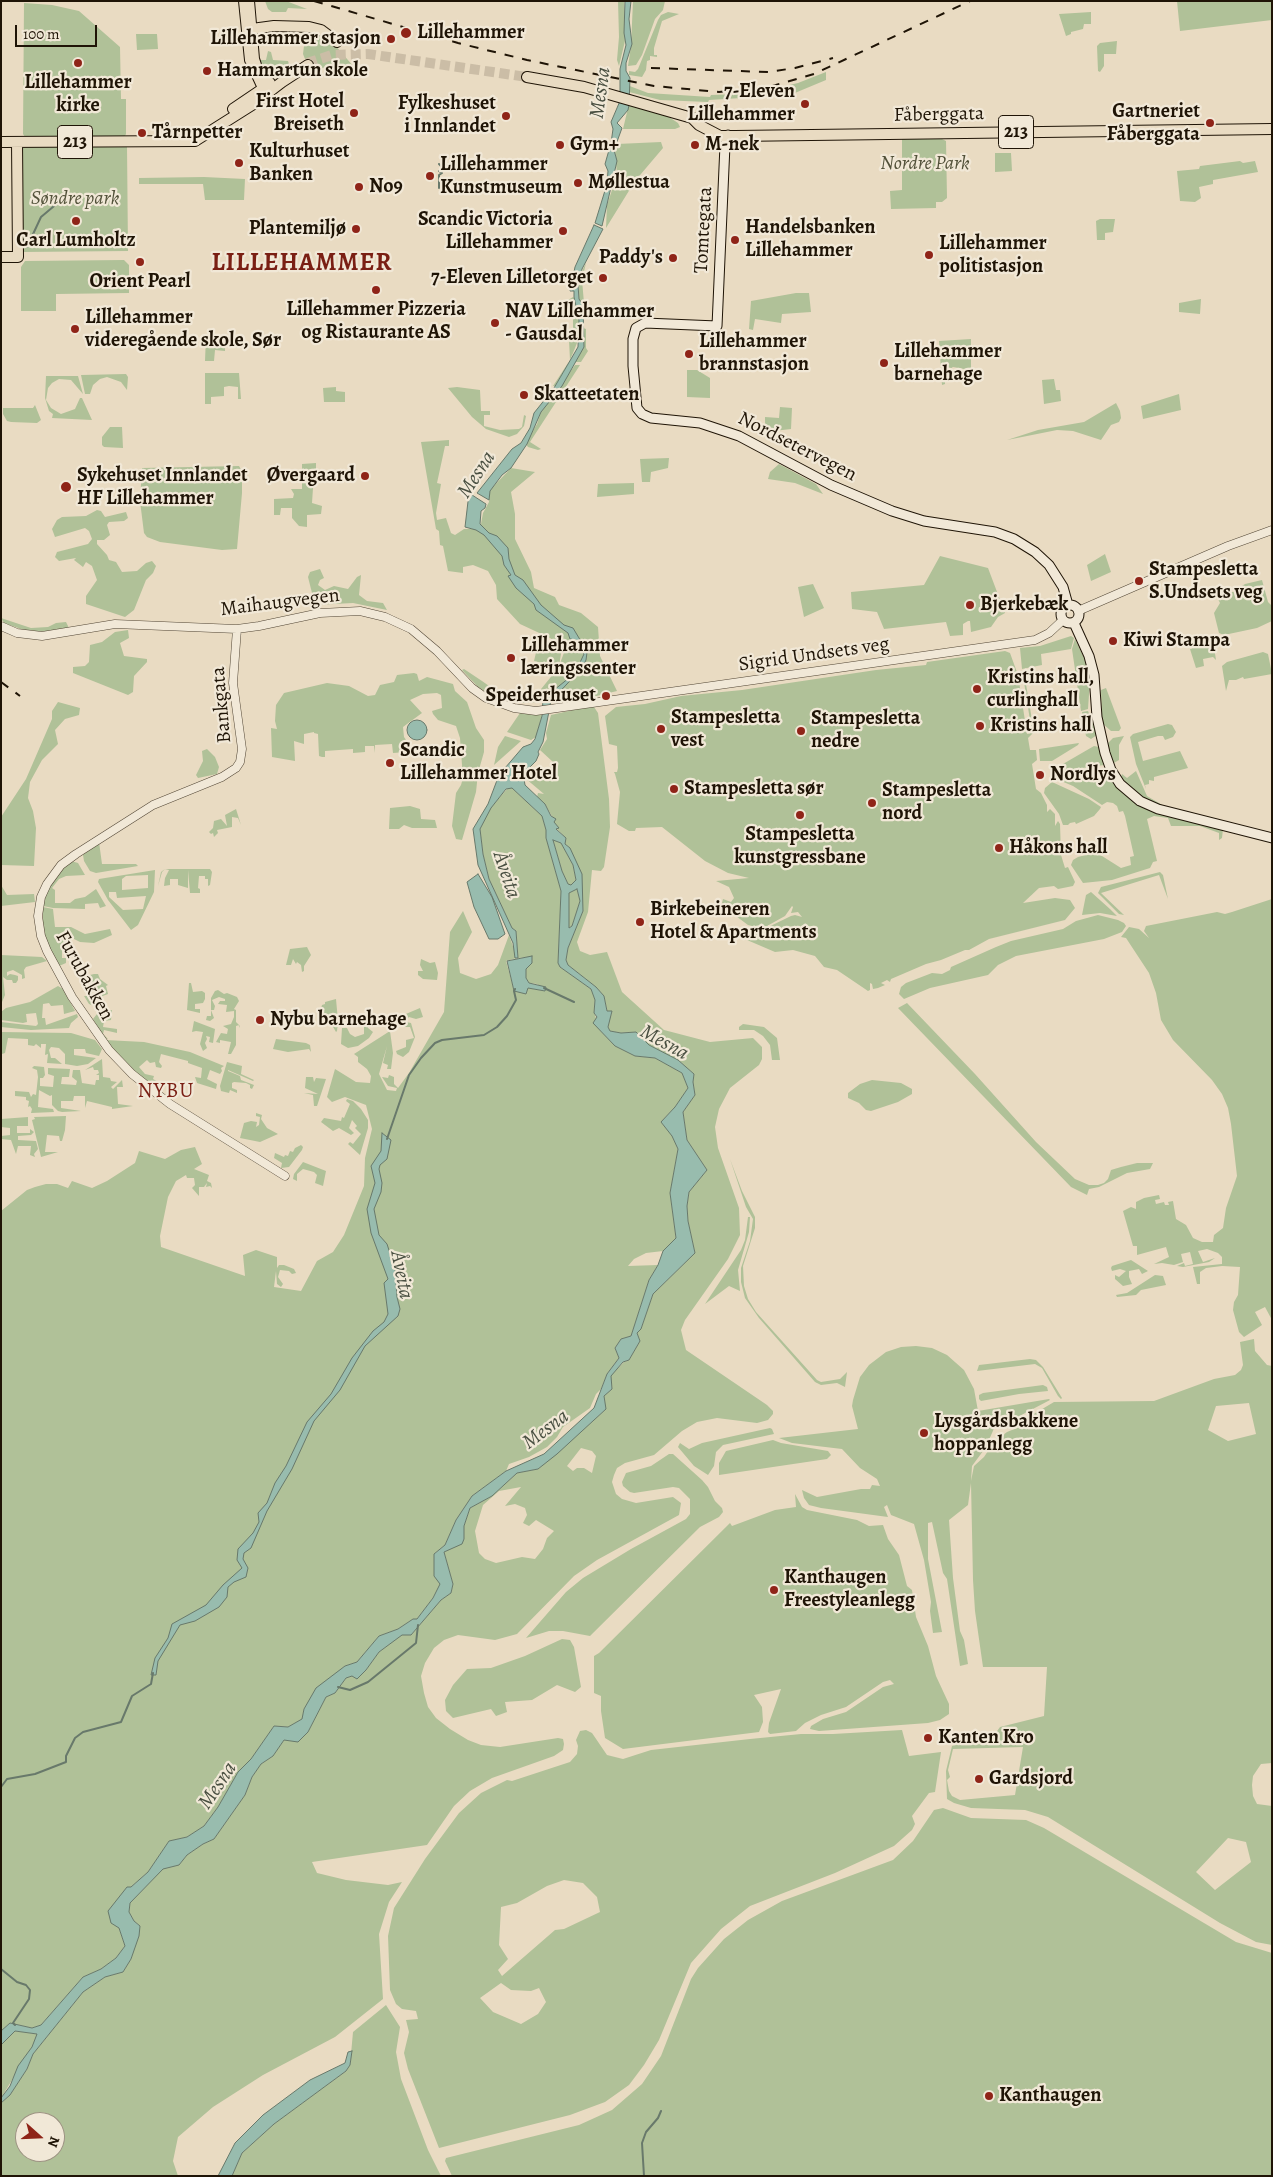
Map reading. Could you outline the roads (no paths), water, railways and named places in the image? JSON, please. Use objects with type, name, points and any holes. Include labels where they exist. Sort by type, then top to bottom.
[{"type":"main road","points":[[244,1],[250,25]]},
{"type":"main road","points":[[250,1],[250,60],[267,88]]},
{"type":"main road","points":[[250,25],[303,26],[319,29],[337,42]]},
{"type":"main road","name":"213","points":[[1,142],[195,141],[267,88],[294,70],[307,64],[267,88]]},
{"type":"main road","points":[[527,77],[604,92],[647,104],[701,120],[723,130],[728,135]]},
{"type":"main road","name":"Fåberggata","points":[[728,135],[1272,129]]},
{"type":"main road","name":"Tomtegata","points":[[717,326],[725,145],[728,135]]},
{"type":"main road","points":[[1,257],[18,257],[18,142]]},
{"type":"main road","name":"Nordsetervegen","points":[[717,326],[645,323],[636,328],[633,339],[634,391],[635,404],[642,414],[657,419],[700,423],[739,436],[831,485],[869,502],[908,516],[942,524],[995,532],[1014,539],[1035,552],[1049,565],[1063,588],[1068,605]]},
{"type":"main road","points":[[1068,605],[1075,607],[1078,611],[1079,616],[1074,623],[1068,624],[1063,620],[1061,613],[1068,605]]},
{"type":"main road","points":[[1074,623],[1089,656],[1094,675],[1097,717],[1104,753],[1116,778],[1127,790],[1140,801],[1158,809],[1272,838]]},
{"type":"street","points":[[1078,611],[1228,546],[1272,530]]},
{"type":"street","name":"Maihaugvegen","points":[[1,626],[17,633],[42,636],[115,624],[237,629],[334,611],[360,611],[385,617],[411,629],[425,639],[472,688],[486,698],[514,708],[536,711],[564,707]]},
{"type":"street","name":"Sigrid Undsets veg","points":[[564,707],[1035,640],[1049,633],[1063,620]]},
{"type":"street","name":"Bankgata","points":[[229,774],[236,768],[242,756],[234,682],[237,629]]},
{"type":"street","name":"Furubakken","points":[[229,774],[153,805],[61,865],[47,884],[39,906],[40,928],[47,951],[72,997],[109,1050],[132,1074],[170,1104],[285,1176]]},
{"type":"waterway","points":[[439,164],[443,168],[439,171],[442,173],[439,175],[439,188]]},
{"type":"waterway","points":[[27,247],[41,217],[66,196]]},
{"type":"waterway","points":[[544,988],[574,1002]]},
{"type":"waterway","name":"Åveita","points":[[387,1139],[409,1075],[421,1058],[435,1043],[442,1040],[484,1035],[497,1027],[507,1016],[516,1000],[515,989]]},
{"type":"waterway","points":[[338,1687],[350,1690],[368,1682],[416,1643],[418,1625]]},
{"type":"waterway","name":"Åveita","points":[[1,1787],[7,1779],[35,1774],[66,1762],[66,1756],[75,1738],[83,1732],[121,1722],[132,1696],[151,1684],[153,1673]]},
{"type":"waterway","points":[[1,1969],[17,1982],[26,1985],[30,1990],[29,1999],[13,2023],[15,2025]]},
{"type":"waterway","points":[[644,2176],[642,2143],[646,2132],[658,2118],[661,2111]]},
{"type":"tunnel","points":[[307,63],[332,55],[368,54],[527,77]]},
{"type":"railway","points":[[314,1],[458,43],[527,60],[654,86],[719,92],[769,87],[814,74],[970,1]]},
{"type":"railway","points":[[651,68],[768,72],[795,68],[833,58]]},
{"type":"railway","points":[[1,682],[20,696]]},
{"type":"place","name":"Lillehammer","points":[[406,33]]},
{"type":"place","name":"Lillehammer stasjon","points":[[391,39]]},
{"type":"place","name":"Lillehammer kirke","points":[[78,63]]},
{"type":"place","name":"Hammartun skole","points":[[207,71]]},
{"type":"place","name":"7-Eleven Lillehammer","points":[[805,104]]},
{"type":"place","name":"First Hotel Breiseth","points":[[354,113]]},
{"type":"place","name":"Fylkeshuset i Innlandet","points":[[506,116]]},
{"type":"place","name":"Gartneriet Fåberggata","points":[[1210,123]]},
{"type":"place","name":"Tårnpetter","points":[[142,133]]},
{"type":"place","name":"Gym+","points":[[560,145]]},
{"type":"place","name":"M-nek","points":[[695,145]]},
{"type":"place","name":"Kulturhuset Banken","points":[[239,163]]},
{"type":"place","name":"Lillehammer Kunstmuseum","points":[[430,176]]},
{"type":"place","name":"Møllestua","points":[[578,183]]},
{"type":"place","name":"No9","points":[[359,187]]},
{"type":"place","name":"Carl Lumholtz","points":[[76,221]]},
{"type":"place","name":"Plantemiljø","points":[[356,229]]},
{"type":"place","name":"Scandic Victoria Lillehammer","points":[[563,231]]},
{"type":"place","name":"Handelsbanken Lillehammer","points":[[735,240]]},
{"type":"place","name":"Lillehammer politistasjon","points":[[929,255]]},
{"type":"place","name":"Paddy's","points":[[673,258]]},
{"type":"place","name":"Orient Pearl","points":[[140,262]]},
{"type":"place","name":"7-Eleven Lilletorget","points":[[603,278]]},
{"type":"place","name":"Lillehammer Pizzeria og Ristaurante AS","points":[[376,290]]},
{"type":"place","name":"NAV Lillehammer - Gausdal","points":[[495,323]]},
{"type":"place","name":"Lillehammer videregående skole, Sør","points":[[75,329]]},
{"type":"place","name":"Lillehammer brannstasjon","points":[[689,354]]},
{"type":"place","name":"Lillehammer barnehage","points":[[884,363]]},
{"type":"place","name":"Skatteetaten","points":[[524,395]]},
{"type":"place","name":"Øvergaard","points":[[365,476]]},
{"type":"place","name":"Sykehuset Innlandet HF Lillehammer","points":[[66,487]]},
{"type":"place","name":"Stampesletta S.Undsets veg","points":[[1139,581]]},
{"type":"place","name":"Bjerkebæk","points":[[970,605]]},
{"type":"place","name":"Kiwi Stampa","points":[[1113,641]]},
{"type":"place","name":"Lillehammer læringssenter","points":[[511,658]]},
{"type":"place","name":"Kristins hall, curlinghall","points":[[977,689]]},
{"type":"place","name":"Speiderhuset","points":[[606,696]]},
{"type":"place","name":"Kristins hall","points":[[980,726]]},
{"type":"place","name":"Stampesletta vest","points":[[661,729]]},
{"type":"place","name":"Stampesletta nedre","points":[[801,731]]},
{"type":"place","name":"Scandic Lillehammer Hotel","points":[[390,763]]},
{"type":"place","name":"Nordlys","points":[[1040,775]]},
{"type":"place","name":"Stampesletta sør","points":[[674,789]]},
{"type":"place","name":"Stampesletta nord","points":[[872,803]]},
{"type":"place","name":"Stampesletta kunstgressbane","points":[[800,815]]},
{"type":"place","name":"Håkons hall","points":[[999,848]]},
{"type":"place","name":"Birkebeineren Hotel & Apartments","points":[[640,922]]},
{"type":"place","name":"Nybu barnehage","points":[[260,1020]]},
{"type":"place","name":"Lysgårdsbakkene hoppanlegg","points":[[924,1433]]},
{"type":"place","name":"Kanthaugen Freestyleanlegg","points":[[774,1590]]},
{"type":"place","name":"Kanten Kro","points":[[928,1738]]},
{"type":"place","name":"Gardsjord","points":[[979,1779]]},
{"type":"place","name":"Kanthaugen","points":[[989,2096]]},
{"type":"district","name":"LILLEHAMMER","points":[[302,264]]},
{"type":"district","name":"NYBU","points":[[166,1092]]},
{"type":"water label","name":"Mesna","points":[[601,93]]},
{"type":"water label","name":"Mesna","points":[[477,475]]},
{"type":"water label","name":"Mesna","points":[[664,1043]]},
{"type":"water label","name":"Mesna","points":[[546,1430]]},
{"type":"water label","name":"Mesna","points":[[218,1786]]},
{"type":"park label","name":"Nordre Park","points":[[925,164]]},
{"type":"park label","name":"Søndre park","points":[[75,199]]}]
